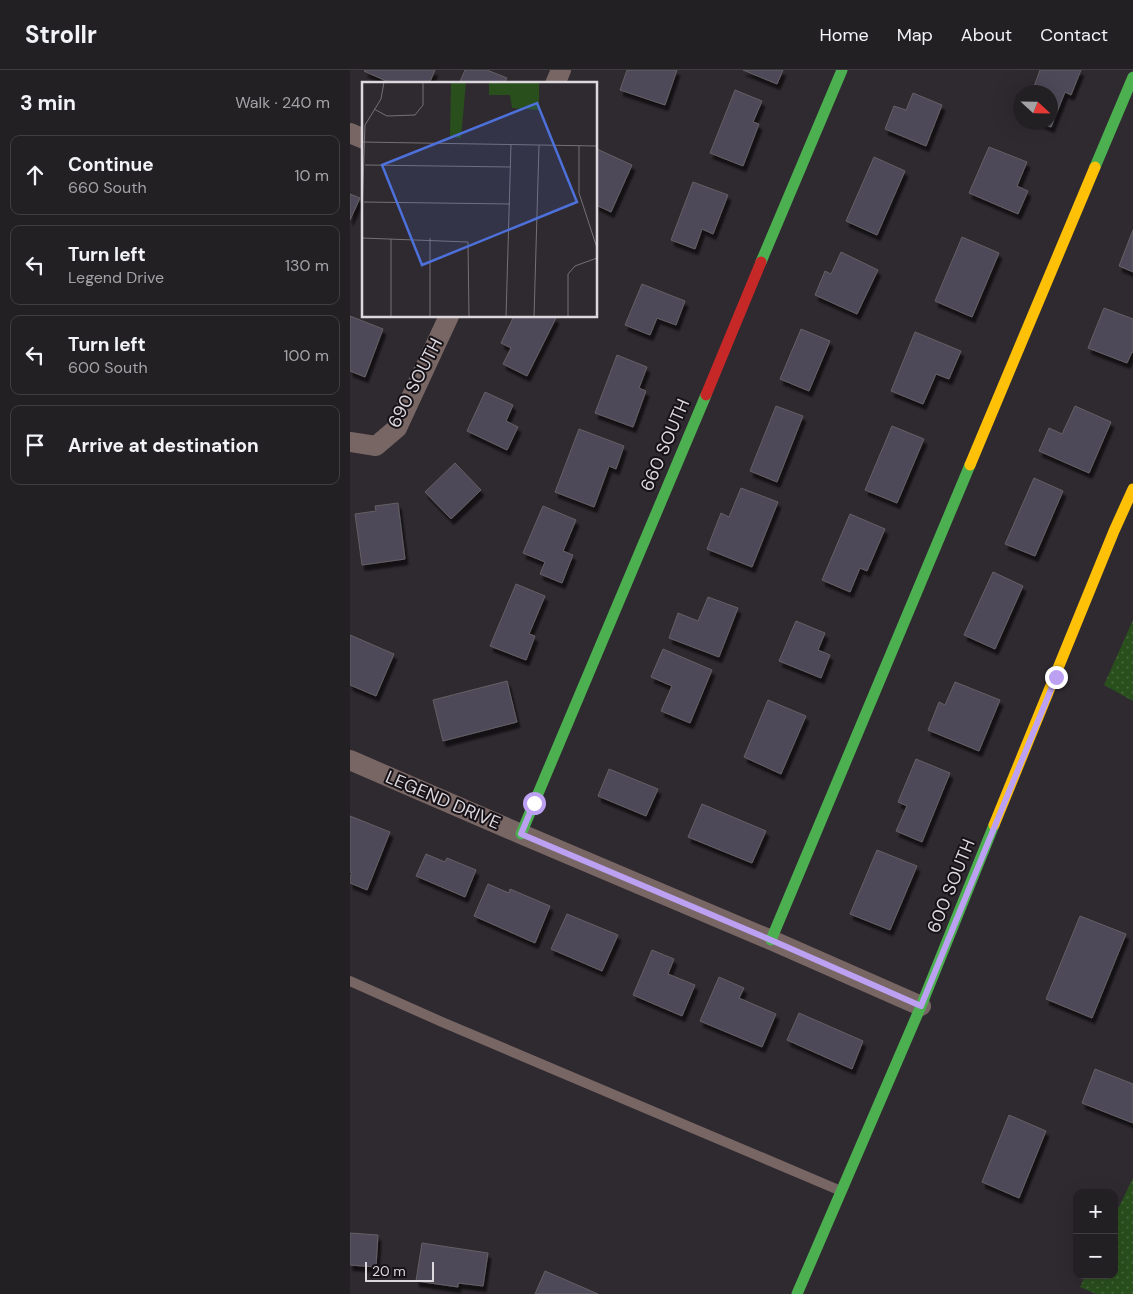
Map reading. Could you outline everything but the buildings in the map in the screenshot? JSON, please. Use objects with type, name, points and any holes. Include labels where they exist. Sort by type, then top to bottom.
[{"type":"street","points":[[556,82],[561,70]]},
{"type":"street","name":"660 SOUTH","points":[[521,834],[842,70]]},
{"type":"street","points":[[771,940],[1133,78]]},
{"type":"street","points":[[350,133],[362,138]]},
{"type":"street","name":"690 SOUTH","points":[[350,442],[376,446],[397,428],[448,318]]},
{"type":"street","name":"600 SOUTH","points":[[797,1294],[921,1006],[1114,531],[1133,489]]},
{"type":"street","name":"LEGEND DRIVE","points":[[350,760],[921,1006]]},
{"type":"lane","points":[[350,981],[442,1022],[841,1191]]},
{"type":"green space","points":[[1133,620],[1133,701],[1104,685]]},
{"type":"green space","points":[[1133,1178],[1133,1294],[1096,1294],[1080,1287],[1084,1279],[1118,1279],[1118,1209]]},
{"type":"traffic: fast","points":[[761,262],[842,70]]},
{"type":"traffic: fast","points":[[1095,167],[1133,77]]},
{"type":"traffic: fast","points":[[521,834],[706,395]]},
{"type":"traffic: fast","points":[[771,940],[970,465]]},
{"type":"traffic: fast","points":[[797,1294],[921,1006],[994,825]]},
{"type":"traffic: slow","points":[[970,465],[1095,167]]},
{"type":"traffic: slow","points":[[994,825],[1114,531],[1133,489]]},
{"type":"traffic: jam","points":[[706,395],[761,262]]},
{"type":"route","points":[[534,803],[521,834],[921,1006],[1056,677]]}]
